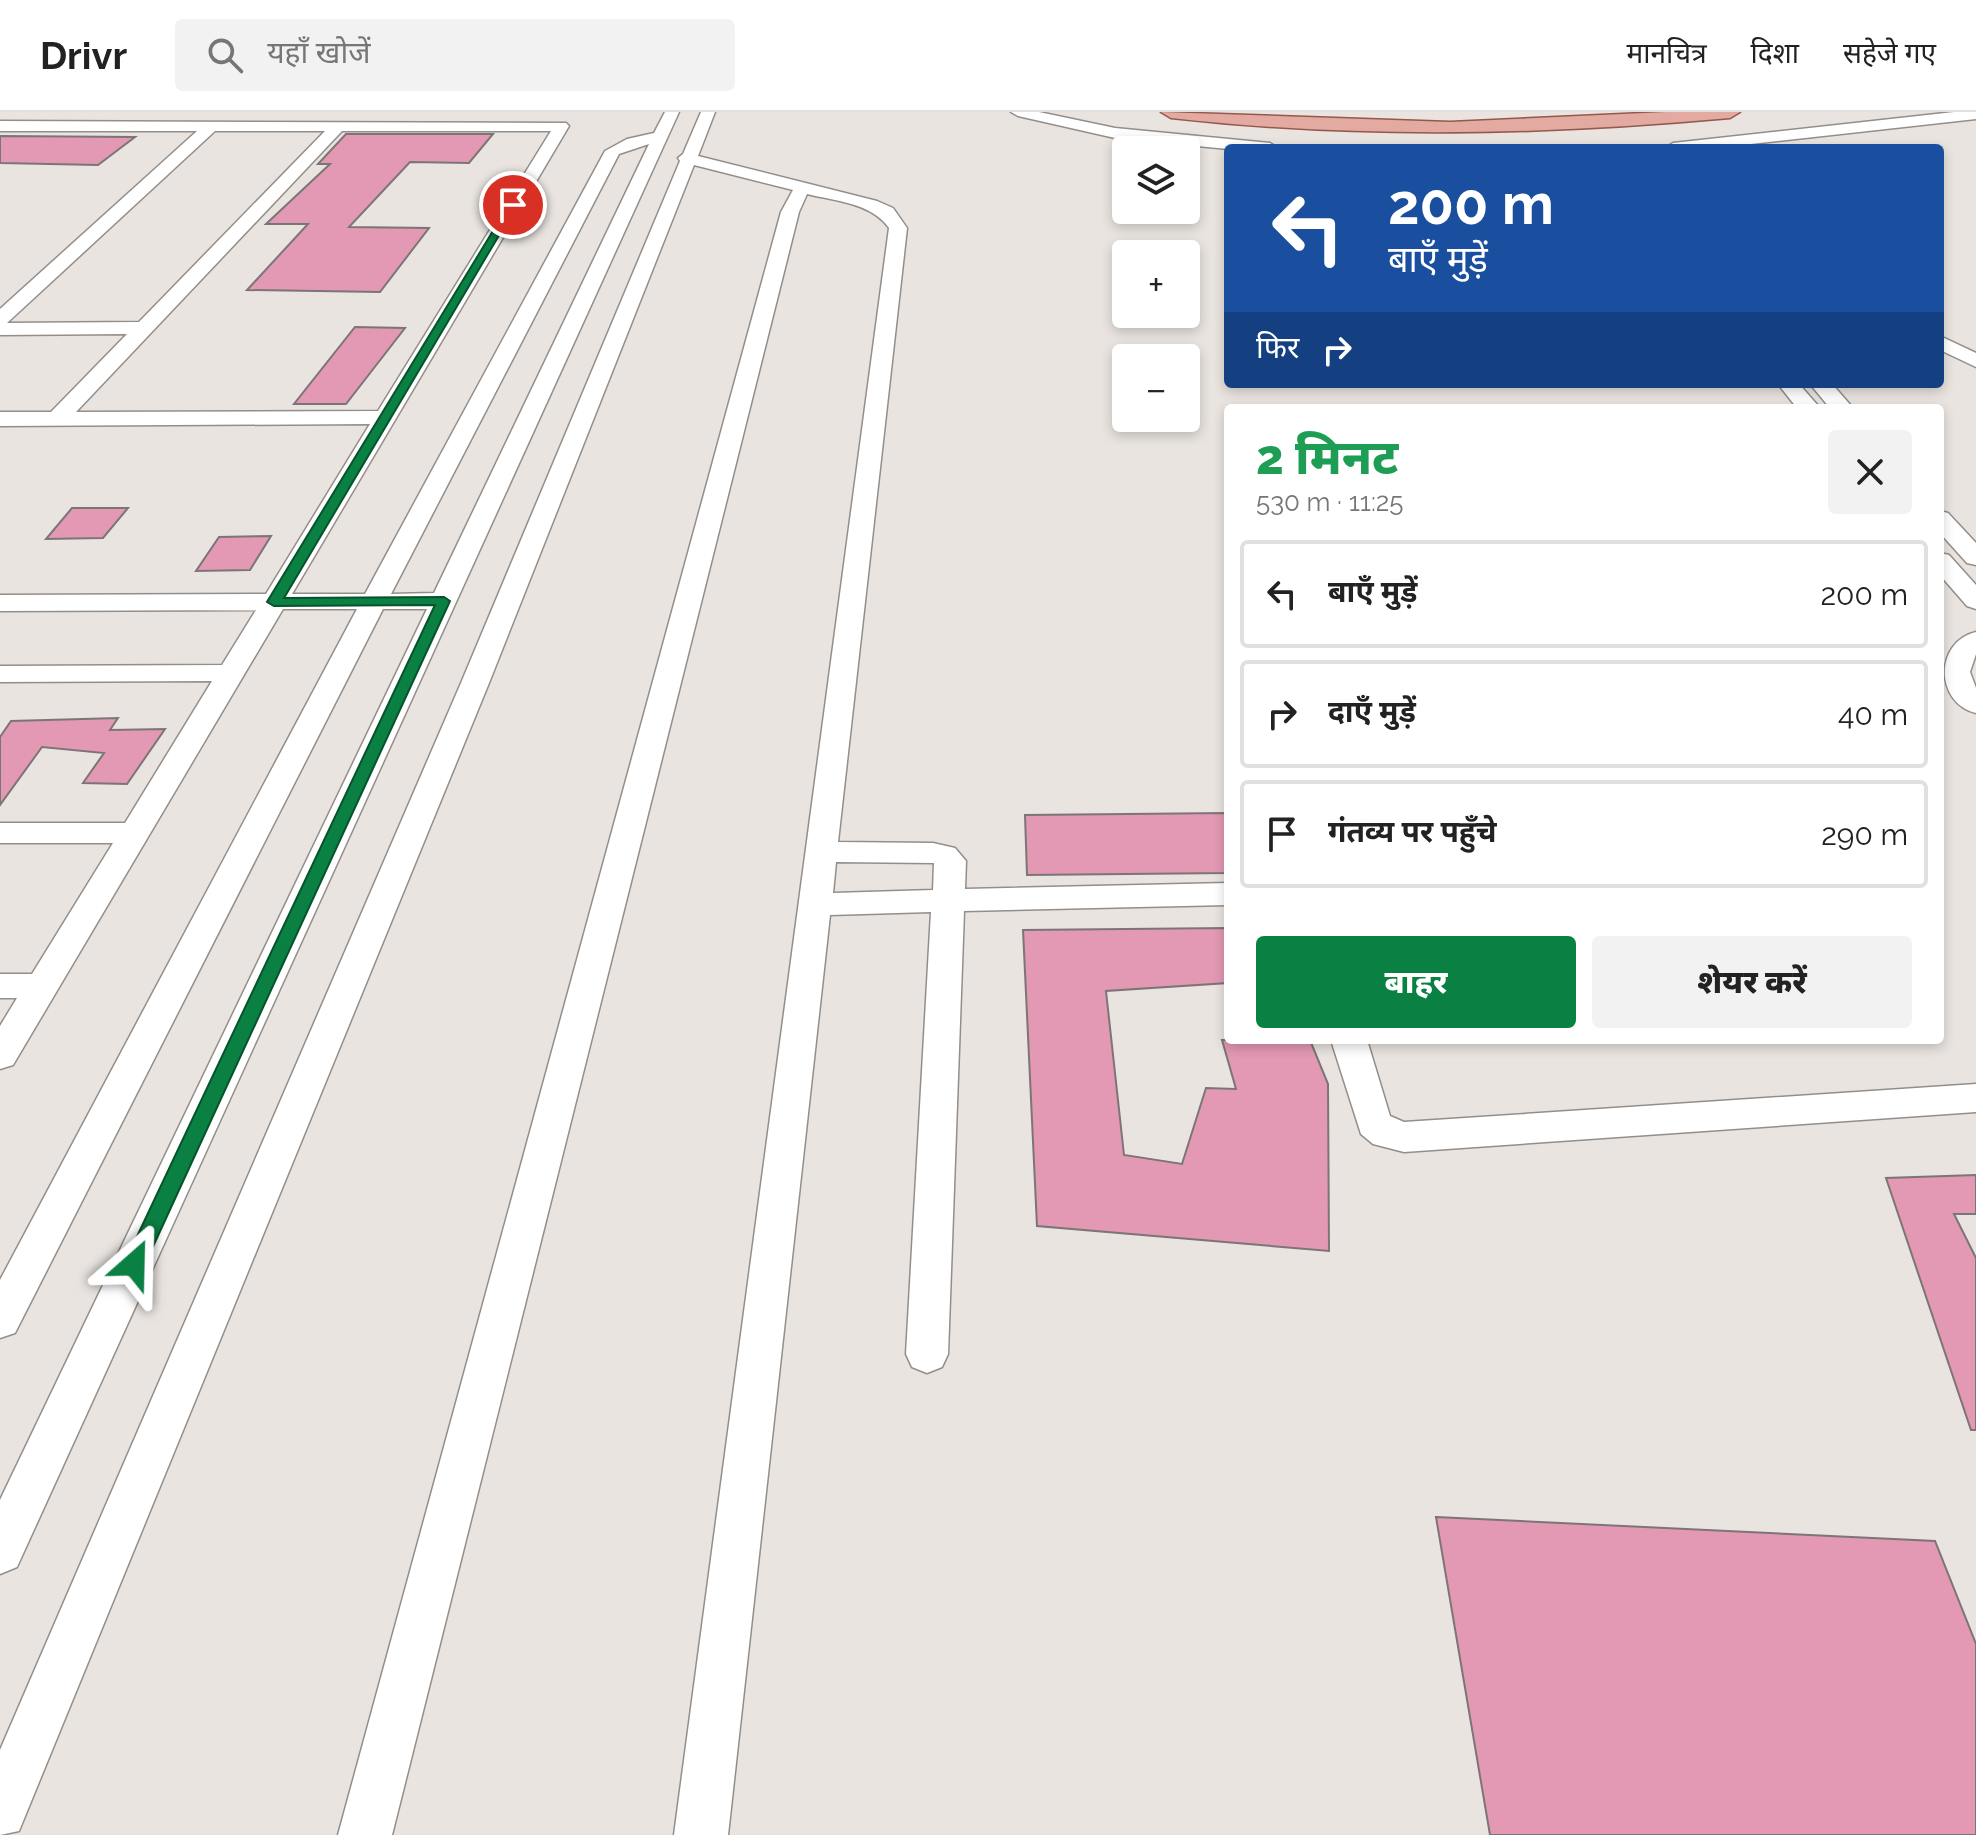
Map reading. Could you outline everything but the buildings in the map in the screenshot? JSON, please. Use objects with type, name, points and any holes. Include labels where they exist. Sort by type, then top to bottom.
[{"type":"main road","points":[[1171,112],[1311,125],[1462,129],[1626,122],[1730,112]]},
{"type":"street","points":[[0,1812],[475,683],[686,158],[708,112]]},
{"type":"street","points":[[1018,112],[1115,133],[1229,144]]},
{"type":"street","points":[[1709,144],[1976,114]]},
{"type":"street","points":[[0,1320],[374,601],[436,491],[613,151],[624,135],[666,124]]},
{"type":"street","points":[[0,1551],[666,124]]},
{"type":"street","points":[[0,319],[212,125]]},
{"type":"street","points":[[58,418],[339,125]]},
{"type":"street","points":[[0,126],[561,126],[0,1056]]},
{"type":"street","points":[[686,158],[871,205],[887,212],[898,228],[701,1835]]},
{"type":"street","points":[[365,1835],[786,227],[793,201],[804,187]]},
{"type":"street","points":[[0,329],[145,328]]},
{"type":"street","points":[[1944,344],[1976,361]]},
{"type":"street","points":[[1792,388],[1806,404]]},
{"type":"street","points":[[1824,388],[1838,404]]},
{"type":"street","points":[[0,419],[385,417]]},
{"type":"street","points":[[1944,522],[1976,558]]},
{"type":"street","points":[[1944,565],[1976,601]]},
{"type":"street","points":[[0,603],[444,601]]},
{"type":"street","points":[[1976,640],[1959,654],[1955,673],[1965,694],[1976,705]]},
{"type":"street","points":[[0,674],[231,673]]},
{"type":"street","points":[[0,833],[135,833]]},
{"type":"street","points":[[823,852],[933,853],[944,855],[950,861],[927,1354]]},
{"type":"street","points":[[816,904],[1224,894]]},
{"type":"street","points":[[0,986],[42,986]]},
{"type":"street","points":[[1350,1044],[1374,1124],[1386,1134],[1404,1137],[1976,1098]]},
{"type":"route","points":[[134,1264],[444,601],[274,602],[513,205]]}]
